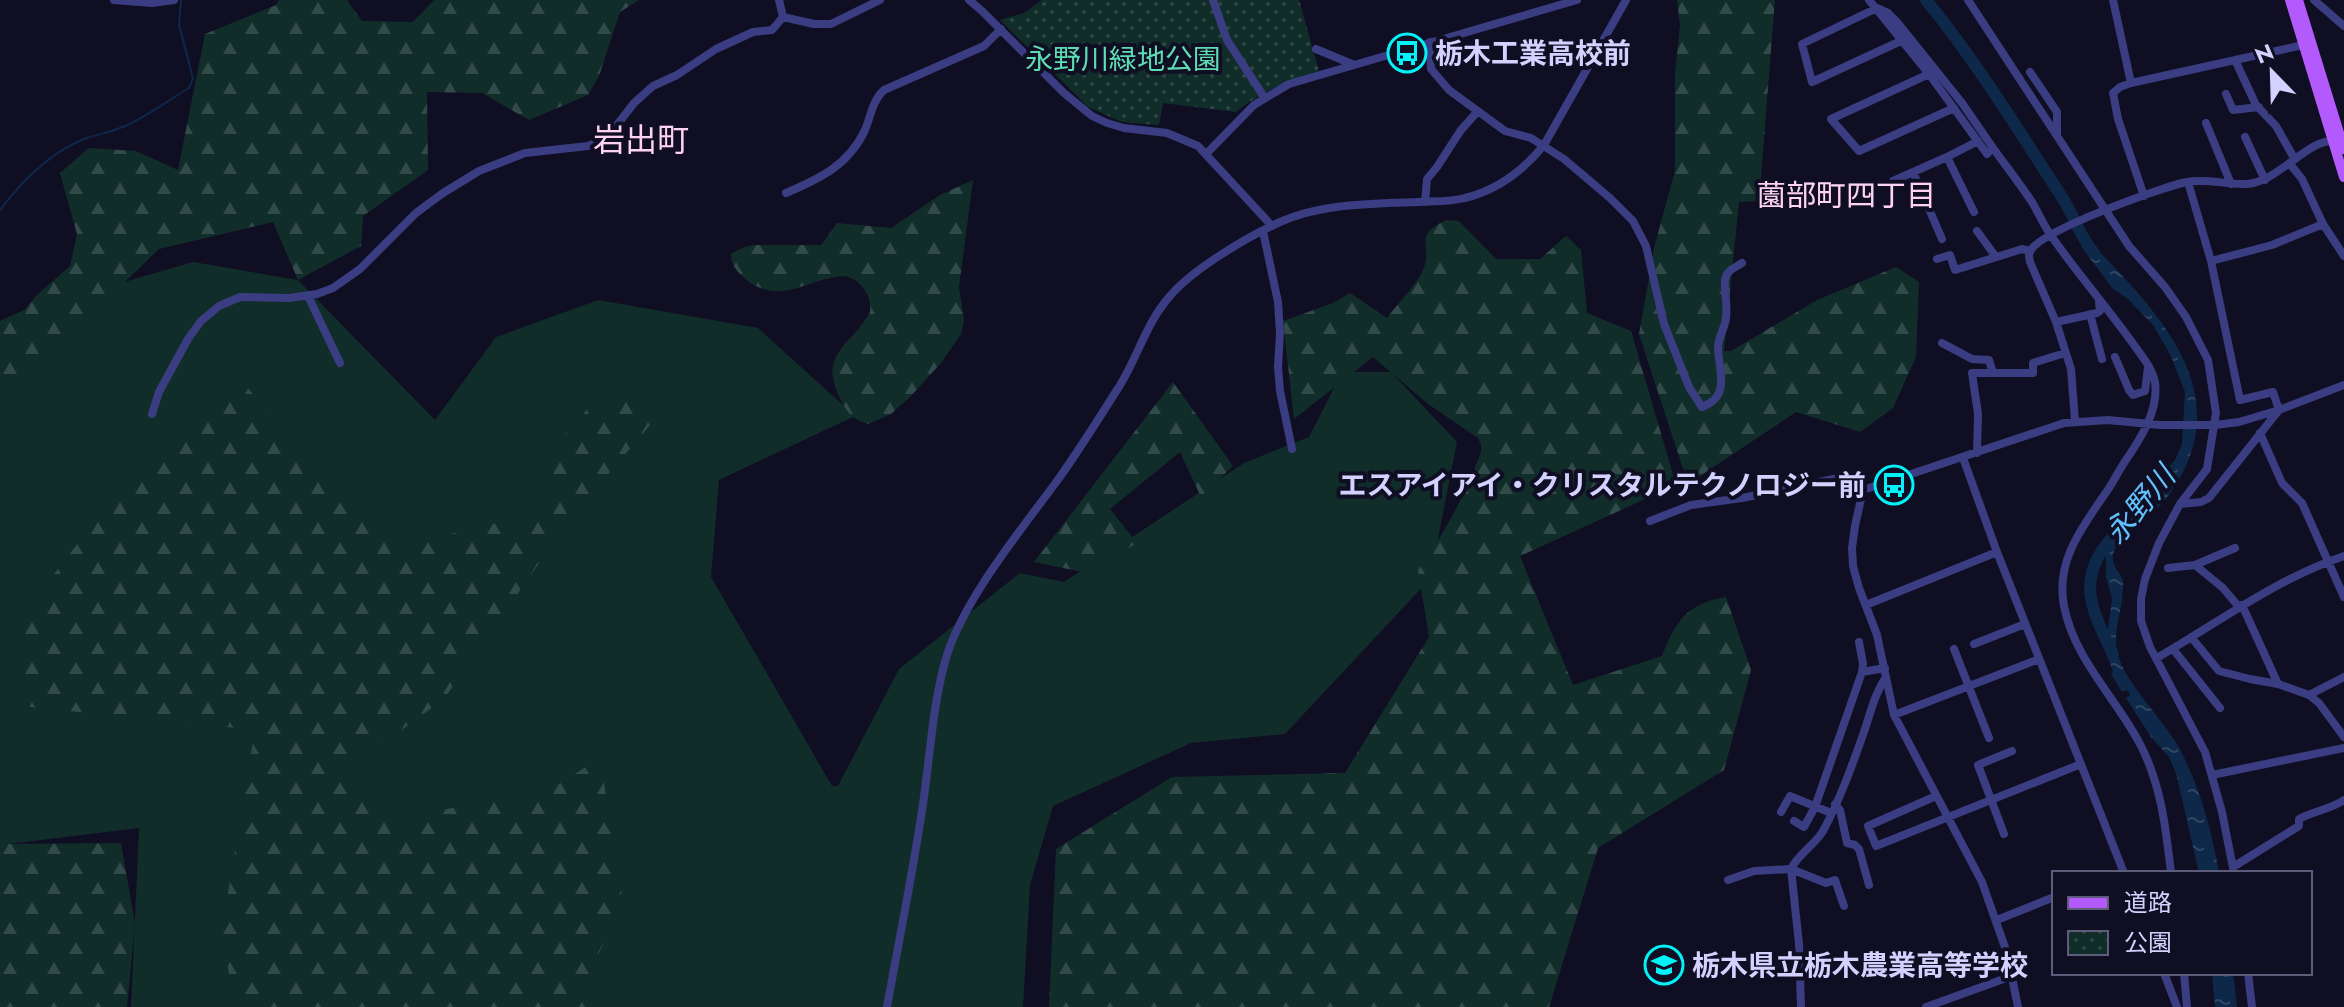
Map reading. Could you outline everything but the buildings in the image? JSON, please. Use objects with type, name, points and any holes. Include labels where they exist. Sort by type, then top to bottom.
[{"type":"main road","points":[[2290,0],[2303,45],[2341,143]]},
{"type":"main road","points":[[2298,0],[2341,143],[2344,177]]},
{"type":"street","points":[[114,0],[152,3],[174,0]]},
{"type":"street","points":[[779,0],[783,17]]},
{"type":"street","points":[[783,17],[814,24],[831,24],[880,0]]},
{"type":"street","points":[[969,0],[1064,93],[1092,116],[1124,128],[1167,133],[1198,146],[1272,226]]},
{"type":"street","points":[[1213,0],[1227,40],[1264,97]]},
{"type":"street","points":[[1207,153],[1242,115],[1264,97],[1305,78],[1577,0]]},
{"type":"street","points":[[887,1007],[913,867],[937,705],[953,639],[995,568],[1058,480],[1132,367],[1146,330],[1170,295],[1205,266],[1272,226],[1305,212],[1463,199],[1494,187],[1519,172],[1544,145],[1626,0]]},
{"type":"street","points":[[1869,0],[1903,40],[1987,154],[1993,148]]},
{"type":"street","points":[[1968,0],[2102,210],[2165,287],[2208,360],[2216,413],[2207,469],[2180,504],[2153,557],[2141,599],[2142,628],[2205,752],[2234,870],[2299,826],[2299,819],[2344,800]]},
{"type":"street","points":[[2113,0],[2131,83]]},
{"type":"street","points":[[2314,0],[2344,26]]},
{"type":"street","points":[[1877,8],[1802,44],[1812,82],[1903,40]]},
{"type":"street","points":[[1877,8],[1888,13],[1933,64],[2055,233],[2154,379],[2155,401],[2147,424],[2074,541],[2064,567],[2063,593],[2067,619],[2077,642],[2135,736],[2151,768],[2161,799],[2171,871]]},
{"type":"street","points":[[152,414],[159,392],[177,357],[195,329],[219,306],[240,297],[289,298],[333,288],[360,269],[416,213],[479,171],[525,153],[588,146],[607,138],[634,103],[653,86],[677,75],[716,49],[753,32],[772,30],[783,17]]},
{"type":"street","points":[[786,193],[830,171],[847,158],[866,128],[876,97],[884,90],[984,46],[1001,29]]},
{"type":"street","points":[[1430,42],[1431,69],[1449,90],[1505,131],[1544,145],[1610,198],[1639,230],[1646,246],[1664,324],[1689,387],[1702,407],[1711,404],[1717,397],[1722,381],[1718,347],[1726,321],[1725,282],[1729,270],[1742,263]]},
{"type":"street","points":[[2144,196],[2113,93],[2131,83],[2303,45]]},
{"type":"street","points":[[1316,49],[1352,64]]},
{"type":"street","points":[[2235,60],[2259,107],[2276,126],[2323,224],[2344,256]]},
{"type":"street","points":[[2030,72],[2057,112],[2057,136]]},
{"type":"street","points":[[1929,74],[1831,119],[1859,151],[1954,108]]},
{"type":"street","points":[[2226,94],[2233,110],[2259,107]]},
{"type":"street","points":[[1425,202],[1427,179],[1478,111]]},
{"type":"street","points":[[2206,123],[2231,184]]},
{"type":"street","points":[[2245,137],[2265,180]]},
{"type":"street","points":[[1893,181],[1978,141]]},
{"type":"street","points":[[1937,259],[1950,255],[1955,270],[2022,249],[2030,251],[2055,233],[2102,210],[2188,182],[2207,180],[2250,184],[2265,180],[2292,161],[2341,143]]},
{"type":"street","points":[[1947,157],[1974,212]]},
{"type":"street","points":[[1913,172],[1942,239]]},
{"type":"street","points":[[2188,182],[2211,261],[2240,400],[2273,392],[2279,410]]},
{"type":"street","points":[[2211,261],[2272,245],[2323,224]]},
{"type":"street","points":[[1263,231],[1278,302],[1279,379],[1292,449]]},
{"type":"street","points":[[1977,231],[1996,257]]},
{"type":"street","points":[[2030,251],[2030,262],[2056,322],[2073,383],[2075,421]]},
{"type":"street","points":[[308,296],[340,363]]},
{"type":"street","points":[[2056,322],[2100,311],[2098,299]]},
{"type":"street","points":[[2090,314],[2102,359]]},
{"type":"street","points":[[1942,343],[1972,359],[1989,360],[1993,373]]},
{"type":"street","points":[[1977,453],[1978,414],[1972,373],[2033,373],[2033,363],[2065,353]]},
{"type":"street","points":[[2115,357],[2133,395],[2145,391],[2148,366]]},
{"type":"street","points":[[1863,490],[2034,431],[2075,421],[2108,420],[2160,425],[2239,422],[2344,385]]},
{"type":"street","points":[[2180,504],[2209,498],[2279,410]]},
{"type":"street","points":[[2260,433],[2282,483],[2302,503],[2344,597]]},
{"type":"street","points":[[1963,458],[2120,871]]},
{"type":"street","points":[[1650,521],[1691,505],[1833,479],[1852,482],[1863,490]]},
{"type":"street","points":[[1863,490],[1852,548],[1855,575],[1877,635],[1894,715],[1982,882],[1997,920],[2018,1007]]},
{"type":"street","points":[[2168,568],[2195,565],[2235,548]]},
{"type":"street","points":[[1866,605],[1997,552]]},
{"type":"street","points":[[2157,658],[2240,606],[2326,561],[2344,556]]},
{"type":"street","points":[[2195,565],[2240,606],[2278,684]]},
{"type":"street","points":[[1974,644],[2025,624]]},
{"type":"street","points":[[2191,637],[2219,671],[2278,684],[2309,695],[2319,703],[2344,737]]},
{"type":"street","points":[[1794,821],[1804,827],[1815,807],[1862,672],[1859,642]]},
{"type":"street","points":[[1954,649],[1989,738]]},
{"type":"street","points":[[2173,649],[2220,708]]},
{"type":"street","points":[[1894,715],[2039,659]]},
{"type":"street","points":[[1862,672],[1885,672]]},
{"type":"street","points":[[1801,1007],[1799,944],[1791,869],[1798,858],[1814,845],[1833,809],[1885,672]]},
{"type":"street","points":[[2309,695],[2344,677]]},
{"type":"street","points":[[2212,775],[2344,748]]},
{"type":"street","points":[[2004,834],[1978,765],[2012,751]]},
{"type":"street","points":[[1936,796],[1868,826],[1876,846],[2081,764]]},
{"type":"street","points":[[1781,812],[1790,796],[1815,807],[1840,810],[1847,843],[1859,849],[1869,885]]},
{"type":"street","points":[[1728,880],[1754,871],[1791,869],[1826,883],[1835,880],[1844,906]]},
{"type":"street","points":[[1997,920],[2052,898]]},
{"type":"street","points":[[2165,975],[2177,1007]]},
{"type":"street","points":[[2184,975],[2187,1007]]},
{"type":"street","points":[[2248,975],[2252,1007]]},
{"type":"street","points":[[1926,1007],[2012,976]]},
{"type":"green space","points":[[279,0],[347,0],[362,21],[413,22],[434,0],[639,0],[620,12],[599,76],[588,95],[529,120],[482,93],[427,92],[428,170],[363,216],[361,246],[298,280],[273,222],[159,249],[0,402],[0,321],[24,310],[70,266],[77,234],[60,173],[89,148],[136,151],[178,170],[205,34],[276,5]]},
{"type":"green space","name":"永野川緑地公園","points":[[1042,0],[1299,0],[1319,71],[1275,87],[1236,112],[1163,103],[1159,125],[1122,122],[1088,107],[1000,20],[1024,13]]},
{"type":"green space","points":[[1677,0],[1775,0],[1759,201],[1739,202],[1724,351],[1731,351],[1817,300],[1896,267],[1919,282],[1916,357],[1893,408],[1860,432],[1796,412],[1688,484],[1639,334],[1655,244],[1675,171],[1675,73],[1680,25]]},
{"type":"green space","points":[[973,180],[959,287],[964,320],[961,334],[941,363],[891,414],[868,424],[859,420],[843,405],[833,371],[839,352],[870,312],[864,289],[845,276],[792,289],[768,290],[755,286],[742,276],[734,266],[731,254],[753,245],[821,245],[837,223],[891,228],[940,195]]},
{"type":"green space","points":[[1447,220],[1459,221],[1496,259],[1540,259],[1566,236],[1581,250],[1587,313],[1631,331],[1676,485],[1520,556],[1573,685],[1662,656],[1684,616],[1701,604],[1726,597],[1751,670],[1724,770],[1598,848],[1549,1007],[1049,1007],[1056,849],[1172,777],[1345,773],[1429,637],[1418,570],[1446,527],[1468,484],[1481,452],[1478,438],[1428,404],[1373,357],[1294,419],[1283,321],[1333,303],[1350,293],[1387,318],[1422,272],[1429,231]]},
{"type":"green space","points":[[193,262],[298,280],[435,420],[496,337],[598,300],[758,328],[855,416],[719,480],[711,577],[832,786],[838,786],[899,669],[1020,573],[1064,582],[1244,463],[1309,437],[1342,372],[1391,372],[1457,442],[1430,579],[1285,734],[1191,743],[1053,806],[1030,885],[1023,1007],[131,1007],[139,828],[0,845],[0,391],[114,285]]},
{"type":"green space","points":[[1173,382],[1233,466],[1201,497],[1180,452],[1110,509],[1137,543],[1087,573],[1034,562]]},
{"type":"green space","points":[[248,388],[333,498],[401,546],[525,516],[552,496],[555,445],[595,401],[623,395],[657,417],[570,519],[444,699],[344,772],[395,819],[551,789],[600,758],[623,903],[581,990],[601,1007],[234,1007],[222,929],[255,730],[30,707],[19,655],[20,643],[32,607],[48,582],[89,529],[180,439]]},
{"type":"green space","points":[[121,843],[135,924],[127,1007],[0,1007],[0,844]]},
{"type":"water","points":[[2088,240],[2141,297],[2183,358],[2194,391],[2197,425],[2188,461],[2166,499],[2121,539],[2113,556],[2123,583],[2116,644],[2124,670],[2186,761],[2204,808],[2219,871],[2199,871],[2176,773],[2169,757],[2151,737],[2126,698],[2130,695],[2127,690],[2122,692],[2111,674],[2113,671],[2105,651],[2112,599],[2106,577],[2106,547],[2117,527],[2175,460],[2182,444],[2185,392],[2171,356],[2153,325],[2128,299],[2112,288],[2081,246]]},
{"type":"water","points":[[2212,975],[2233,975],[2237,1007],[2215,1007]]},
{"type":"waterway","points":[[0,210],[27,178],[59,152],[84,139],[133,122],[189,88],[193,78],[179,25],[181,0]]},
{"type":"waterway","name":"永野川","points":[[1926,0],[1996,95],[2065,201],[2094,253]]},
{"type":"waterway","name":"永野川","points":[[2113,654],[2097,619],[2090,588],[2097,559],[2122,527]]},
{"type":"place","name":"栃木工業高校前","points":[[1407,53]]},
{"type":"place","name":"エスアイアイ・クリスタルテクノロジー前","points":[[1894,485]]},
{"type":"place","name":"栃木県立栃木農業高等学校","points":[[1664,965]]},
{"type":"district","name":"岩出町","points":[[641,140]]},
{"type":"district","name":"薗部町四丁目","points":[[1846,196]]}]
